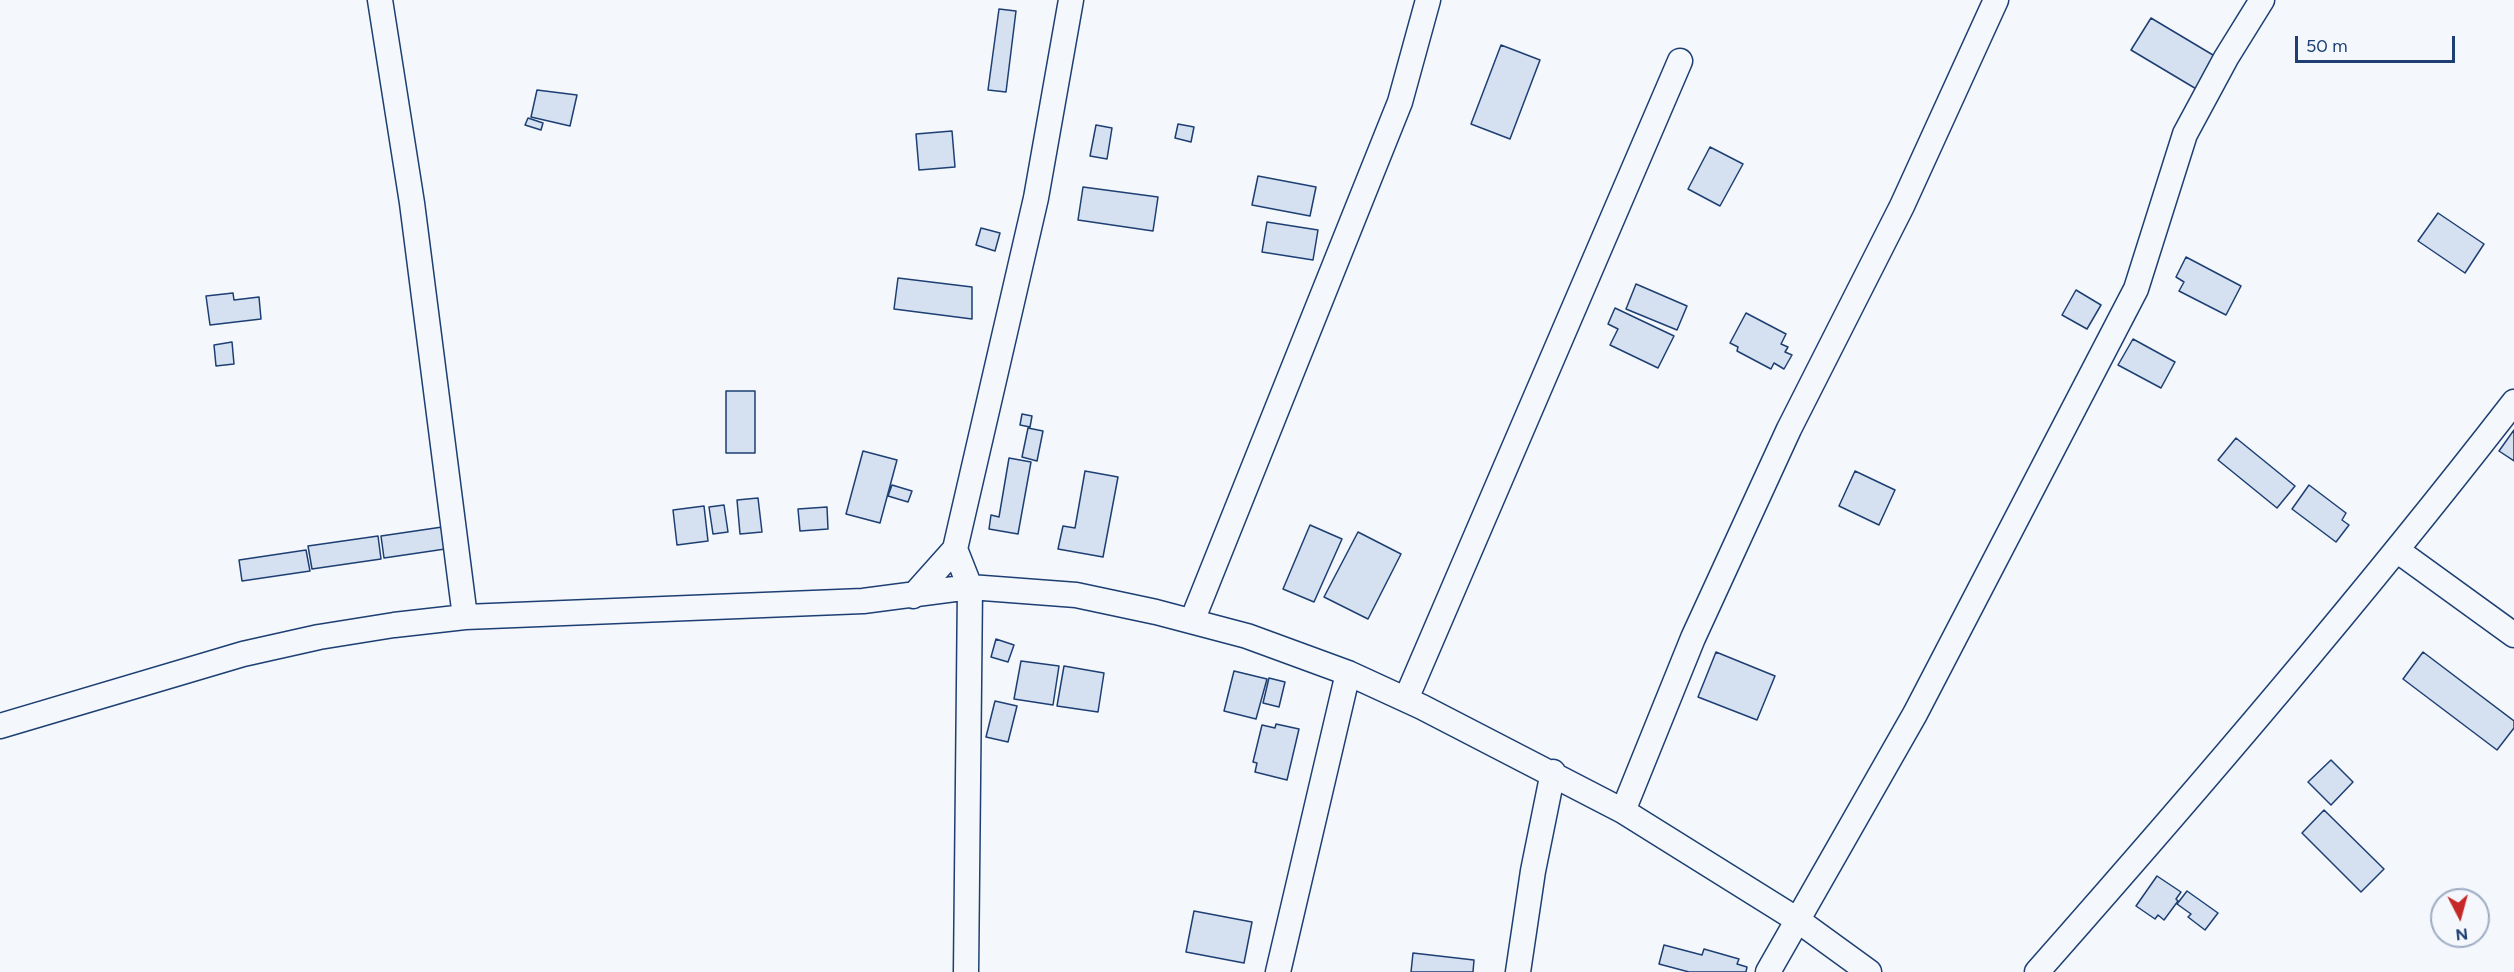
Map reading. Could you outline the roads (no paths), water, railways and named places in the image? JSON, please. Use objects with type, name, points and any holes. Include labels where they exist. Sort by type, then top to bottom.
[{"type":"street","points":[[380,0],[412,203],[465,617]]},
{"type":"street","points":[[913,596],[955,549],[1036,198],[1071,0]]},
{"type":"street","points":[[1192,621],[1400,102],[1428,0]]},
{"type":"street","points":[[1623,811],[1693,638],[1789,429],[1902,206],[1996,0]]},
{"type":"street","points":[[1768,972],[1796,919],[1855,823],[1916,714],[2136,289],[2185,134],[2226,58],[2262,0]]},
{"type":"street","points":[[1406,699],[1680,61]]},
{"type":"street","points":[[2037,972],[2189,800],[2397,551],[2514,402]]},
{"type":"street","points":[[955,549],[970,587],[966,972]]},
{"type":"street","points":[[2397,551],[2514,635]]},
{"type":"street","points":[[0,726],[133,685],[319,637],[465,617],[864,601],[970,587],[1076,595],[1247,636],[1348,673],[1406,699],[1553,772],[1623,811],[1796,919],[1869,972]]},
{"type":"street","points":[[1278,972],[1348,673]]},
{"type":"street","points":[[1518,972],[1533,871],[1553,772]]}]
